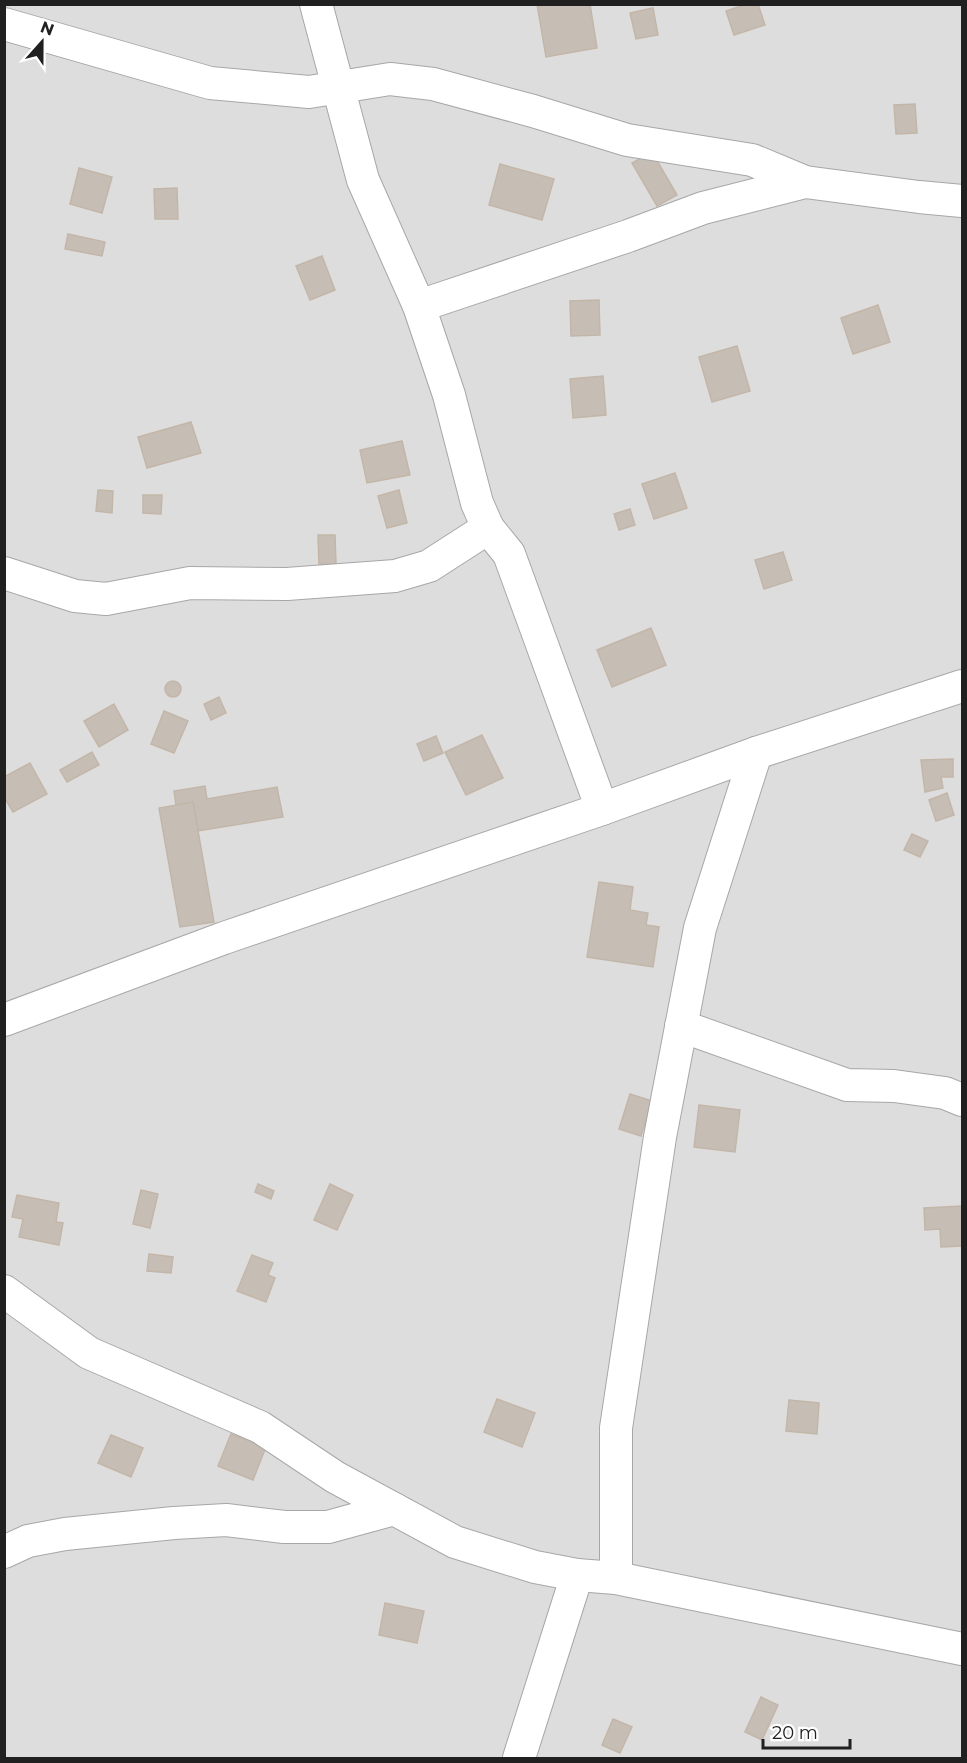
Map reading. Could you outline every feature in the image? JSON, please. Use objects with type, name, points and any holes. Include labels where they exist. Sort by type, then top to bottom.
[{"type":"street","points":[[316,4],[363,180],[419,306],[449,395],[477,503],[488,528],[509,554],[602,809]]},
{"type":"street","points":[[4,24],[210,82],[309,92],[390,79],[433,84],[627,140],[752,160],[805,182],[963,201]]},
{"type":"street","points":[[419,306],[628,236],[703,208],[805,182]]},
{"type":"street","points":[[4,573],[75,596],[106,599],[189,583],[286,584],[395,576],[429,566],[488,528]]},
{"type":"street","points":[[4,1020],[225,938],[602,809],[756,753],[963,686]]},
{"type":"street","points":[[616,1578],[616,1428],[660,1137],[700,928],[756,753]]},
{"type":"street","points":[[681,1026],[847,1085],[894,1086],[945,1094],[963,1100]]},
{"type":"street","points":[[4,1291],[89,1353],[260,1427],[335,1477],[454,1542],[535,1567],[578,1575],[616,1578],[963,1649]]},
{"type":"street","points":[[4,1552],[28,1541],[65,1534],[174,1522],[226,1520],[284,1527],[328,1527],[393,1509]]},
{"type":"street","points":[[519,1758],[578,1575]]},
{"type":"shaded area","points":[[5,5],[962,5],[962,1758],[5,1758]]},
{"type":"building","points":[[537,4],[590,4],[597,48],[546,57]]},
{"type":"building","points":[[747,4],[758,4],[765,25],[734,35],[726,11]]},
{"type":"building","points":[[653,8],[658,35],[636,39],[630,13]]},
{"type":"building","points":[[915,104],[917,133],[896,134],[894,105]]},
{"type":"building","points":[[652,152],[677,195],[657,206],[632,163]]},
{"type":"building","points":[[500,164],[554,179],[542,220],[489,205]]},
{"type":"building","points":[[79,168],[112,177],[102,213],[70,204]]},
{"type":"building","points":[[177,188],[178,219],[155,219],[154,189]]},
{"type":"building","points":[[68,234],[105,242],[102,256],[65,249]]},
{"type":"building","points":[[322,256],[335,290],[310,300],[296,266]]},
{"type":"building","points":[[599,300],[600,335],[571,336],[570,301]]},
{"type":"building","points":[[878,305],[890,342],[853,354],[841,318]]},
{"type":"building","points":[[737,346],[750,391],[712,402],[699,357]]},
{"type":"building","points":[[603,376],[606,415],[573,418],[570,379]]},
{"type":"building","points":[[191,422],[201,453],[147,468],[138,437]]},
{"type":"building","points":[[402,441],[410,475],[367,483],[360,450]]},
{"type":"building","points":[[675,473],[687,508],[654,519],[642,484]]},
{"type":"building","points":[[98,490],[113,491],[112,513],[96,511]]},
{"type":"building","points":[[399,490],[407,523],[387,528],[378,496]]},
{"type":"building","points":[[143,495],[162,495],[161,514],[143,513]]},
{"type":"building","points":[[630,509],[635,525],[619,530],[614,514]]},
{"type":"building","points":[[318,535],[335,535],[336,564],[319,564]]},
{"type":"building","points":[[783,552],[792,580],[764,589],[755,560]]},
{"type":"building","points":[[651,628],[666,665],[612,687],[597,650]]},
{"type":"building","points":[[170,681],[176,681],[181,689],[179,695],[170,697],[165,692],[165,686]]},
{"type":"building","points":[[219,697],[226,713],[211,720],[204,704]]},
{"type":"building","points":[[114,704],[128,730],[99,747],[84,721]]},
{"type":"building","points":[[164,711],[188,721],[174,753],[151,744]]},
{"type":"building","points":[[482,735],[503,778],[466,795],[445,752]]},
{"type":"building","points":[[436,736],[443,753],[424,761],[417,744]]},
{"type":"building","points":[[92,752],[99,765],[67,782],[60,770]]},
{"type":"building","points":[[953,759],[953,777],[941,777],[943,788],[925,792],[921,760]]},
{"type":"building","points":[[30,763],[47,794],[13,812],[4,797],[4,777]]},
{"type":"building","points":[[205,786],[207,799],[277,787],[283,817],[198,831],[193,802],[176,805],[174,791]]},
{"type":"building","points":[[947,793],[954,815],[936,821],[929,800]]},
{"type":"building","points":[[193,802],[214,922],[180,927],[159,808]]},
{"type":"building","points":[[912,834],[928,841],[920,857],[904,850]]},
{"type":"building","points":[[599,882],[633,887],[630,910],[648,913],[646,925],[659,927],[653,967],[587,957]]},
{"type":"building","points":[[630,1094],[652,1101],[641,1136],[619,1129]]},
{"type":"building","points":[[699,1105],[740,1110],[735,1152],[694,1147]]},
{"type":"building","points":[[258,1184],[274,1191],[271,1199],[255,1192]]},
{"type":"building","points":[[330,1184],[353,1195],[337,1230],[314,1220]]},
{"type":"building","points":[[141,1190],[158,1194],[150,1228],[133,1224]]},
{"type":"building","points":[[17,1195],[59,1203],[56,1222],[63,1223],[59,1245],[19,1237],[23,1219],[12,1217]]},
{"type":"building","points":[[962,1206],[962,1246],[941,1247],[940,1229],[925,1230],[924,1208]]},
{"type":"building","points":[[149,1254],[173,1257],[171,1273],[147,1271]]},
{"type":"building","points":[[252,1255],[273,1263],[268,1275],[275,1278],[266,1302],[237,1291]]},
{"type":"building","points":[[497,1399],[535,1413],[522,1447],[484,1432]]},
{"type":"building","points":[[789,1400],[819,1403],[817,1434],[786,1431]]},
{"type":"building","points":[[231,1434],[266,1447],[253,1480],[218,1466]]},
{"type":"building","points":[[111,1435],[143,1448],[131,1477],[98,1463]]},
{"type":"building","points":[[385,1603],[424,1611],[417,1643],[379,1635]]},
{"type":"building","points":[[761,1697],[778,1705],[762,1740],[745,1732]]},
{"type":"building","points":[[613,1719],[632,1727],[620,1753],[602,1745]]}]
